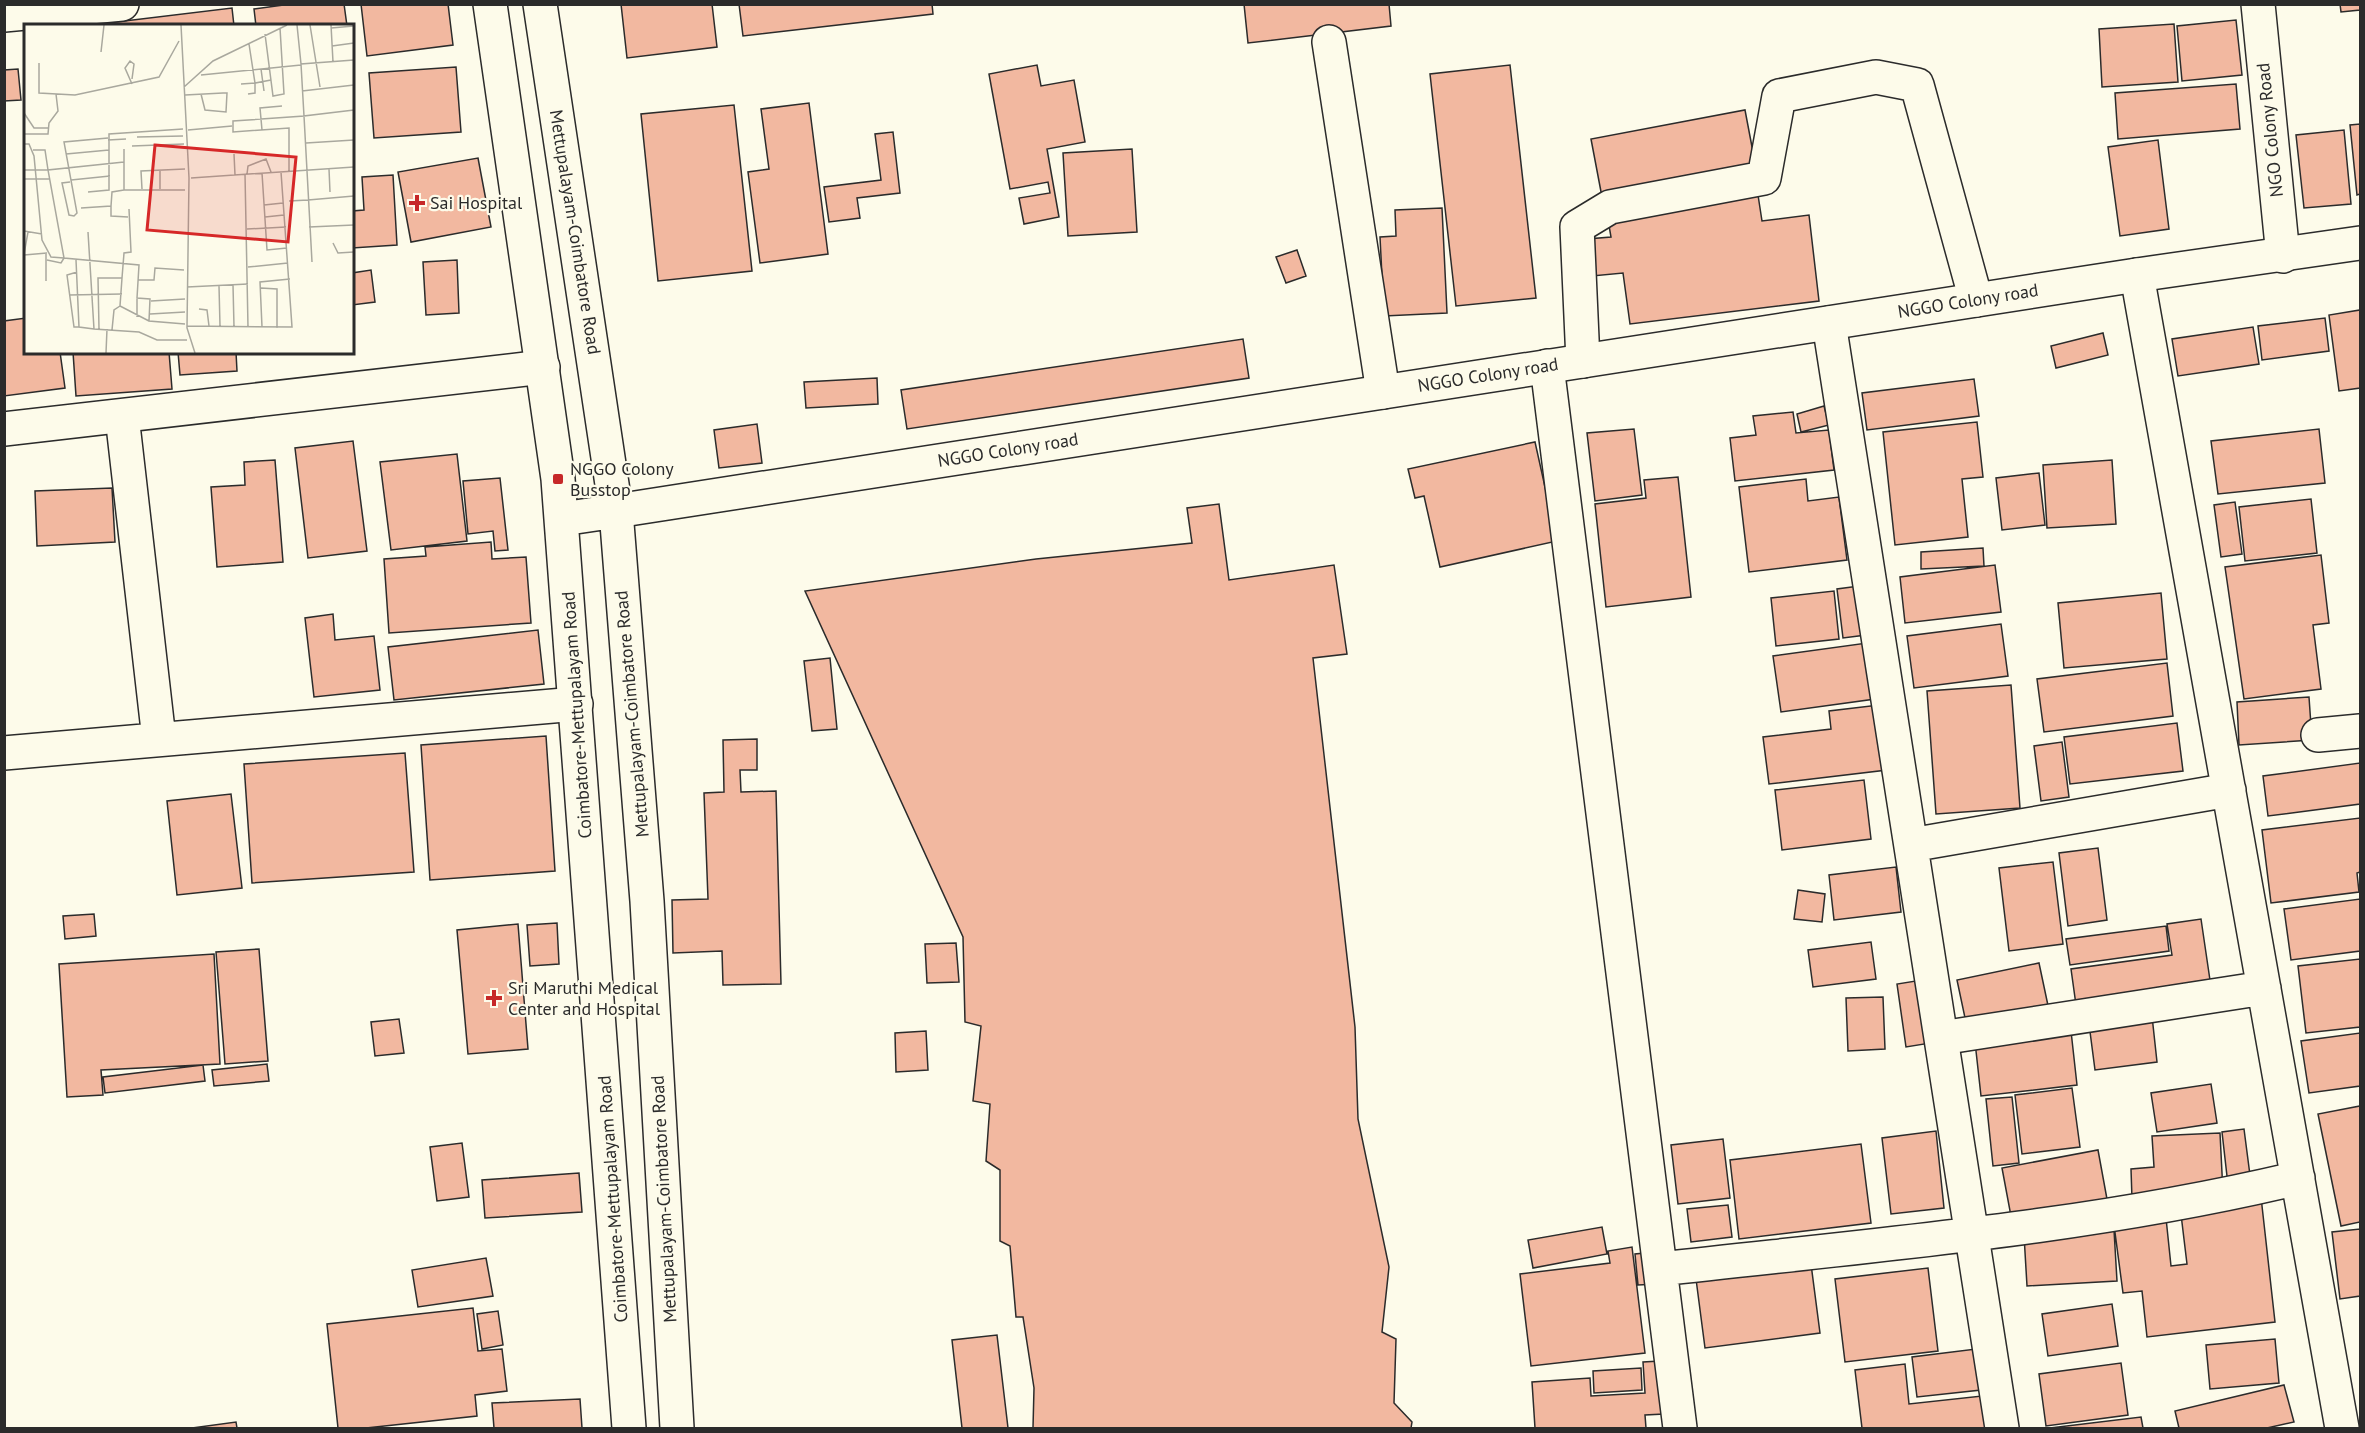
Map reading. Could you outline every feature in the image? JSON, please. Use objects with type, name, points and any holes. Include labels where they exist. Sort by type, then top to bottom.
[{"type":"main road","points":[[4,15],[123,4]]},
{"type":"main road","name":"Coimbatore-Mettupalayam Road","points":[[490,4],[543,367],[562,519],[629,1428]]},
{"type":"main road","name":"Mettupalayam-Coimbatore Road","points":[[540,4],[607,438],[616,511],[647,901],[677,1428]]},
{"type":"main road","name":"NGO Colony Road","points":[[2258,4],[2283,255]]},
{"type":"main road","points":[[1329,42],[1383,392]]},
{"type":"main road","points":[[1583,361],[1577,227],[1610,207],[1764,178],[1779,96],[1876,77],[1917,85],[1976,300]]},
{"type":"main road","name":"NGGO Colony road","points":[[562,519],[2137,275],[2361,243]]},
{"type":"main road","points":[[2137,275],[2342,1428]]},
{"type":"main road","points":[[1828,323],[2002,1428]]},
{"type":"main road","points":[[1547,366],[1680,1428]]},
{"type":"main road","points":[[4,429],[543,367]]},
{"type":"main road","points":[[122,416],[159,740]]},
{"type":"main road","points":[[4,753],[576,704]]},
{"type":"main road","points":[[2318,735],[2361,731]]},
{"type":"main road","points":[[1911,845],[2229,790]]},
{"type":"main road","points":[[1941,1038],[2264,988]]},
{"type":"main road","points":[[1660,1269],[1971,1234],[2228,1195],[2298,1178]]},
{"type":"building","points":[[291,4],[344,4],[347,24],[256,24],[254,9]]},
{"type":"building","points":[[361,4],[448,4],[453,45],[367,56]]},
{"type":"building","points":[[621,4],[712,4],[717,47],[627,58]]},
{"type":"building","points":[[739,4],[932,4],[933,14],[743,36]]},
{"type":"building","points":[[1244,4],[1389,4],[1391,26],[1248,43]]},
{"type":"building","points":[[2340,4],[2360,4],[2360,10],[2341,12]]},
{"type":"building","points":[[232,8],[234,24],[100,24]]},
{"type":"building","points":[[2236,20],[2242,75],[2182,81],[2177,26]]},
{"type":"building","points":[[2174,24],[2178,82],[2102,87],[2099,29]]},
{"type":"building","points":[[1037,65],[1041,86],[1074,80],[1085,142],[1047,149],[1059,217],[1024,224],[1019,198],[1050,193],[1048,182],[1010,189],[989,74]]},
{"type":"building","points":[[1510,65],[1536,298],[1456,306],[1430,74]]},
{"type":"building","points":[[456,67],[461,132],[374,138],[369,73]]},
{"type":"building","points":[[18,69],[21,100],[4,101],[4,70]]},
{"type":"building","points":[[2236,84],[2240,129],[2118,139],[2115,93]]},
{"type":"building","points":[[809,103],[828,254],[760,263],[748,172],[769,169],[761,109]]},
{"type":"building","points":[[734,105],[752,271],[658,281],[641,114]]},
{"type":"building","points":[[1745,110],[1756,168],[1602,197],[1591,139]]},
{"type":"building","points":[[2360,124],[2360,194],[2357,195],[2350,125]]},
{"type":"building","points":[[2344,130],[2351,204],[2304,208],[2296,135]]},
{"type":"building","points":[[893,132],[900,193],[857,198],[860,218],[829,222],[824,187],[881,180],[875,134]]},
{"type":"building","points":[[2158,140],[2169,229],[2120,236],[2108,147]]},
{"type":"building","points":[[1132,149],[1137,232],[1068,236],[1063,153]]},
{"type":"building","points":[[478,158],[491,227],[411,242],[398,172]]},
{"type":"building","points":[[393,175],[397,245],[354,248],[354,211],[364,210],[362,177]]},
{"type":"building","points":[[1758,195],[1762,221],[1809,215],[1819,301],[1630,324],[1623,273],[1592,276],[1587,239],[1611,237],[1607,214]]},
{"type":"building","points":[[1442,208],[1447,313],[1384,316],[1380,237],[1396,236],[1395,210]]},
{"type":"building","points":[[1297,250],[1306,276],[1286,283],[1276,257]]},
{"type":"building","points":[[457,260],[459,313],[426,315],[423,262]]},
{"type":"building","points":[[371,270],[375,302],[354,305],[354,273]]},
{"type":"building","points":[[2360,310],[2360,388],[2339,391],[2329,315]]},
{"type":"building","points":[[24,318],[24,354],[60,354],[65,388],[4,396],[4,321]]},
{"type":"building","points":[[2325,318],[2329,351],[2262,360],[2258,326]]},
{"type":"building","points":[[2253,327],[2259,364],[2178,376],[2172,339]]},
{"type":"building","points":[[2103,333],[2108,355],[2056,368],[2051,346]]},
{"type":"building","points":[[1243,339],[1249,378],[907,429],[901,390]]},
{"type":"building","points":[[73,354],[169,354],[172,389],[76,396]]},
{"type":"building","points":[[178,354],[236,354],[237,371],[180,375]]},
{"type":"building","points":[[877,378],[878,404],[806,408],[804,382]]},
{"type":"building","points":[[1974,379],[1979,416],[1867,430],[1862,393]]},
{"type":"building","points":[[1824,406],[1829,425],[1801,432],[1797,414]]},
{"type":"building","points":[[1793,412],[1796,433],[1829,430],[1834,470],[1735,481],[1730,438],[1756,435],[1753,416]]},
{"type":"building","points":[[1977,422],[1983,477],[1962,479],[1968,537],[1895,545],[1883,432]]},
{"type":"building","points":[[757,424],[762,463],[719,468],[714,430]]},
{"type":"building","points":[[1634,429],[1642,495],[1595,501],[1587,433]]},
{"type":"building","points":[[2319,429],[2325,483],[2218,494],[2211,441]]},
{"type":"building","points":[[353,441],[367,551],[308,558],[295,448]]},
{"type":"building","points":[[1535,442],[1557,541],[1440,567],[1424,496],[1415,498],[1408,469]]},
{"type":"building","points":[[457,454],[467,541],[391,550],[380,462]]},
{"type":"building","points":[[275,460],[283,562],[217,567],[211,487],[245,485],[244,462]]},
{"type":"building","points":[[2112,460],[2116,524],[2047,528],[2043,465]]},
{"type":"building","points":[[2039,473],[2045,525],[2002,530],[1996,478]]},
{"type":"building","points":[[1678,477],[1691,597],[1606,607],[1595,504],[1646,498],[1644,480]]},
{"type":"building","points":[[500,478],[508,550],[495,551],[493,531],[468,534],[463,481]]},
{"type":"building","points":[[1806,479],[1808,501],[1839,497],[1847,560],[1749,572],[1739,487]]},
{"type":"building","points":[[112,488],[115,542],[37,546],[35,491]]},
{"type":"building","points":[[2311,499],[2317,553],[2245,561],[2239,507]]},
{"type":"building","points":[[2235,502],[2242,554],[2221,557],[2214,505]]},
{"type":"building","points":[[1219,504],[1229,580],[1334,565],[1347,654],[1313,658],[1355,1027],[1358,1119],[1389,1267],[1382,1332],[1396,1339],[1394,1403],[1412,1422],[1411,1428],[1033,1428],[1034,1388],[1023,1317],[1016,1317],[1010,1246],[1000,1241],[1000,1170],[986,1161],[990,1104],[973,1101],[981,1026],[965,1022],[963,937],[805,591],[1036,559],[1192,543],[1187,508]]},
{"type":"building","points":[[491,542],[492,559],[526,557],[531,623],[389,633],[384,559],[426,556],[425,547]]},
{"type":"building","points":[[1983,548],[1984,566],[1921,569],[1921,552]]},
{"type":"building","points":[[2321,555],[2329,623],[2313,625],[2321,689],[2244,699],[2225,567]]},
{"type":"building","points":[[1995,565],[2001,612],[1905,623],[1900,577]]},
{"type":"building","points":[[1859,586],[1866,635],[1843,638],[1837,589]]},
{"type":"building","points":[[1834,591],[1839,639],[1776,646],[1771,598]]},
{"type":"building","points":[[2161,593],[2167,659],[2064,668],[2058,603]]},
{"type":"building","points":[[333,614],[335,640],[374,636],[380,690],[314,697],[305,618]]},
{"type":"building","points":[[2001,624],[2008,676],[1914,688],[1907,636]]},
{"type":"building","points":[[538,630],[544,684],[394,700],[388,647]]},
{"type":"building","points":[[1867,643],[1875,699],[1781,712],[1773,656]]},
{"type":"building","points":[[830,658],[837,729],[812,731],[804,661]]},
{"type":"building","points":[[2167,663],[2173,716],[2044,732],[2037,679]]},
{"type":"building","points":[[2011,685],[2020,808],[1936,814],[1927,691]]},
{"type":"building","points":[[2309,697],[2312,740],[2239,745],[2237,702]]},
{"type":"building","points":[[1879,705],[1887,770],[1769,784],[1763,737],[1831,729],[1829,711]]},
{"type":"building","points":[[2177,723],[2183,771],[2070,784],[2064,737]]},
{"type":"building","points":[[546,736],[555,871],[430,880],[421,745]]},
{"type":"building","points":[[757,739],[757,770],[740,770],[741,792],[776,791],[781,984],[723,985],[722,951],[673,953],[672,900],[708,899],[704,793],[724,792],[723,740]]},
{"type":"building","points":[[2062,742],[2069,797],[2041,801],[2034,746]]},
{"type":"building","points":[[405,753],[414,872],[252,883],[244,764]]},
{"type":"building","points":[[2360,763],[2360,804],[2268,816],[2263,776]]},
{"type":"building","points":[[1864,780],[1871,839],[1782,850],[1775,790]]},
{"type":"building","points":[[231,794],[242,888],[177,895],[167,801]]},
{"type":"building","points":[[2360,818],[2360,872],[2357,873],[2359,892],[2271,903],[2262,830]]},
{"type":"building","points":[[2098,848],[2107,920],[2068,926],[2059,853]]},
{"type":"building","points":[[2053,862],[2063,944],[2009,951],[1999,868]]},
{"type":"building","points":[[1896,867],[1901,912],[1834,920],[1829,875]]},
{"type":"building","points":[[1798,890],[1825,894],[1822,922],[1794,919]]},
{"type":"building","points":[[2360,899],[2360,951],[2291,960],[2284,909]]},
{"type":"building","points":[[94,914],[96,936],[65,939],[63,916]]},
{"type":"building","points":[[2201,919],[2211,987],[2076,1005],[2071,969],[2172,955],[2167,924]]},
{"type":"building","points":[[557,923],[559,964],[530,966],[527,925]]},
{"type":"building","points":[[518,924],[528,1049],[468,1054],[457,930]]},
{"type":"building","points":[[2166,926],[2169,951],[2070,965],[2066,939]]},
{"type":"building","points":[[1871,942],[1876,979],[1813,987],[1808,950]]},
{"type":"building","points":[[956,943],[959,982],[927,983],[925,944]]},
{"type":"building","points":[[259,949],[268,1061],[225,1064],[216,952]]},
{"type":"building","points":[[214,954],[220,1064],[101,1070],[103,1095],[67,1097],[59,964]]},
{"type":"building","points":[[2360,959],[2360,1027],[2306,1033],[2298,966]]},
{"type":"building","points":[[2039,963],[2050,1015],[1968,1032],[1957,980]]},
{"type":"building","points":[[1928,979],[1937,1042],[1906,1047],[1897,984]]},
{"type":"building","points":[[1883,997],[1885,1049],[1848,1051],[1846,998]]},
{"type":"building","points":[[2152,1016],[2157,1062],[2095,1070],[2089,1024]]},
{"type":"building","points":[[399,1019],[404,1053],[375,1056],[371,1022]]},
{"type":"building","points":[[926,1031],[928,1070],[896,1072],[895,1033]]},
{"type":"building","points":[[2071,1031],[2077,1085],[1981,1096],[1975,1042]]},
{"type":"building","points":[[2360,1033],[2360,1086],[2309,1093],[2301,1041]]},
{"type":"building","points":[[267,1064],[269,1081],[214,1086],[212,1070]]},
{"type":"building","points":[[203,1065],[205,1081],[105,1093],[103,1077]]},
{"type":"building","points":[[2211,1084],[2217,1123],[2157,1132],[2151,1093]]},
{"type":"building","points":[[2072,1088],[2080,1147],[2022,1154],[2015,1095]]},
{"type":"building","points":[[2012,1097],[2019,1163],[1993,1166],[1986,1099]]},
{"type":"building","points":[[2360,1106],[2360,1222],[2341,1226],[2318,1114]]},
{"type":"building","points":[[2244,1129],[2251,1183],[2228,1185],[2222,1132]]},
{"type":"building","points":[[1936,1131],[1944,1208],[1891,1214],[1882,1138]]},
{"type":"building","points":[[2220,1133],[2223,1193],[2132,1199],[2131,1169],[2154,1167],[2152,1136]]},
{"type":"building","points":[[1723,1139],[1730,1198],[1678,1204],[1671,1145]]},
{"type":"building","points":[[462,1143],[469,1197],[437,1201],[430,1147]]},
{"type":"building","points":[[1861,1144],[1871,1223],[1739,1239],[1730,1160]]},
{"type":"building","points":[[2098,1150],[2109,1210],[2013,1227],[2002,1168]]},
{"type":"building","points":[[579,1173],[582,1212],[485,1218],[482,1180]]},
{"type":"building","points":[[2261,1197],[2275,1322],[2147,1337],[2142,1291],[2123,1293],[2114,1225],[2166,1218],[2171,1266],[2187,1264],[2180,1206]]},
{"type":"building","points":[[1728,1205],[1732,1237],[1691,1242],[1687,1209]]},
{"type":"building","points":[[1602,1227],[1607,1254],[1533,1268],[1528,1240]]},
{"type":"building","points":[[2360,1229],[2360,1296],[2340,1299],[2332,1232]]},
{"type":"building","points":[[2114,1230],[2117,1281],[2027,1286],[2024,1235]]},
{"type":"building","points":[[1632,1247],[1645,1353],[1531,1366],[1520,1274],[1610,1263],[1608,1251]]},
{"type":"building","points":[[1655,1252],[1657,1284],[1638,1285],[1635,1254]]},
{"type":"building","points":[[486,1258],[493,1296],[418,1307],[412,1270]]},
{"type":"building","points":[[1811,1264],[1820,1333],[1705,1348],[1696,1279]]},
{"type":"building","points":[[1928,1268],[1938,1351],[1845,1362],[1835,1279]]},
{"type":"building","points":[[2112,1304],[2118,1346],[2048,1356],[2042,1314]]},
{"type":"building","points":[[473,1308],[478,1351],[502,1349],[507,1391],[475,1395],[477,1416],[366,1428],[338,1428],[327,1324]]},
{"type":"building","points":[[498,1311],[503,1345],[482,1349],[477,1314]]},
{"type":"building","points":[[997,1335],[1008,1428],[962,1428],[952,1340]]},
{"type":"building","points":[[2275,1339],[2279,1383],[2210,1389],[2206,1345]]},
{"type":"building","points":[[1976,1349],[1981,1390],[1917,1397],[1912,1357]]},
{"type":"building","points":[[1660,1361],[1664,1414],[1645,1415],[1646,1428],[1535,1428],[1532,1382],[1590,1378],[1591,1396],[1645,1393],[1643,1362]]},
{"type":"building","points":[[2121,1363],[2128,1415],[2046,1426],[2039,1374]]},
{"type":"building","points":[[1905,1364],[1909,1404],[1982,1396],[1986,1428],[1862,1428],[1855,1370]]},
{"type":"building","points":[[1641,1368],[1642,1390],[1594,1393],[1593,1371]]},
{"type":"building","points":[[2284,1385],[2294,1422],[2267,1428],[2179,1428],[2175,1411]]},
{"type":"building","points":[[580,1399],[582,1428],[494,1428],[492,1403]]},
{"type":"building","points":[[2141,1417],[2143,1428],[2050,1428]]},
{"type":"building","points":[[236,1422],[237,1428],[192,1428]]},
{"type":"place","name":"Sai Hospital","points":[[417,203]]},
{"type":"place","name":"NGGO Colony Busstop","points":[[558,479]]},
{"type":"place","name":"Sri Maruthi Medical Center and Hospital","points":[[494,998]]}]
